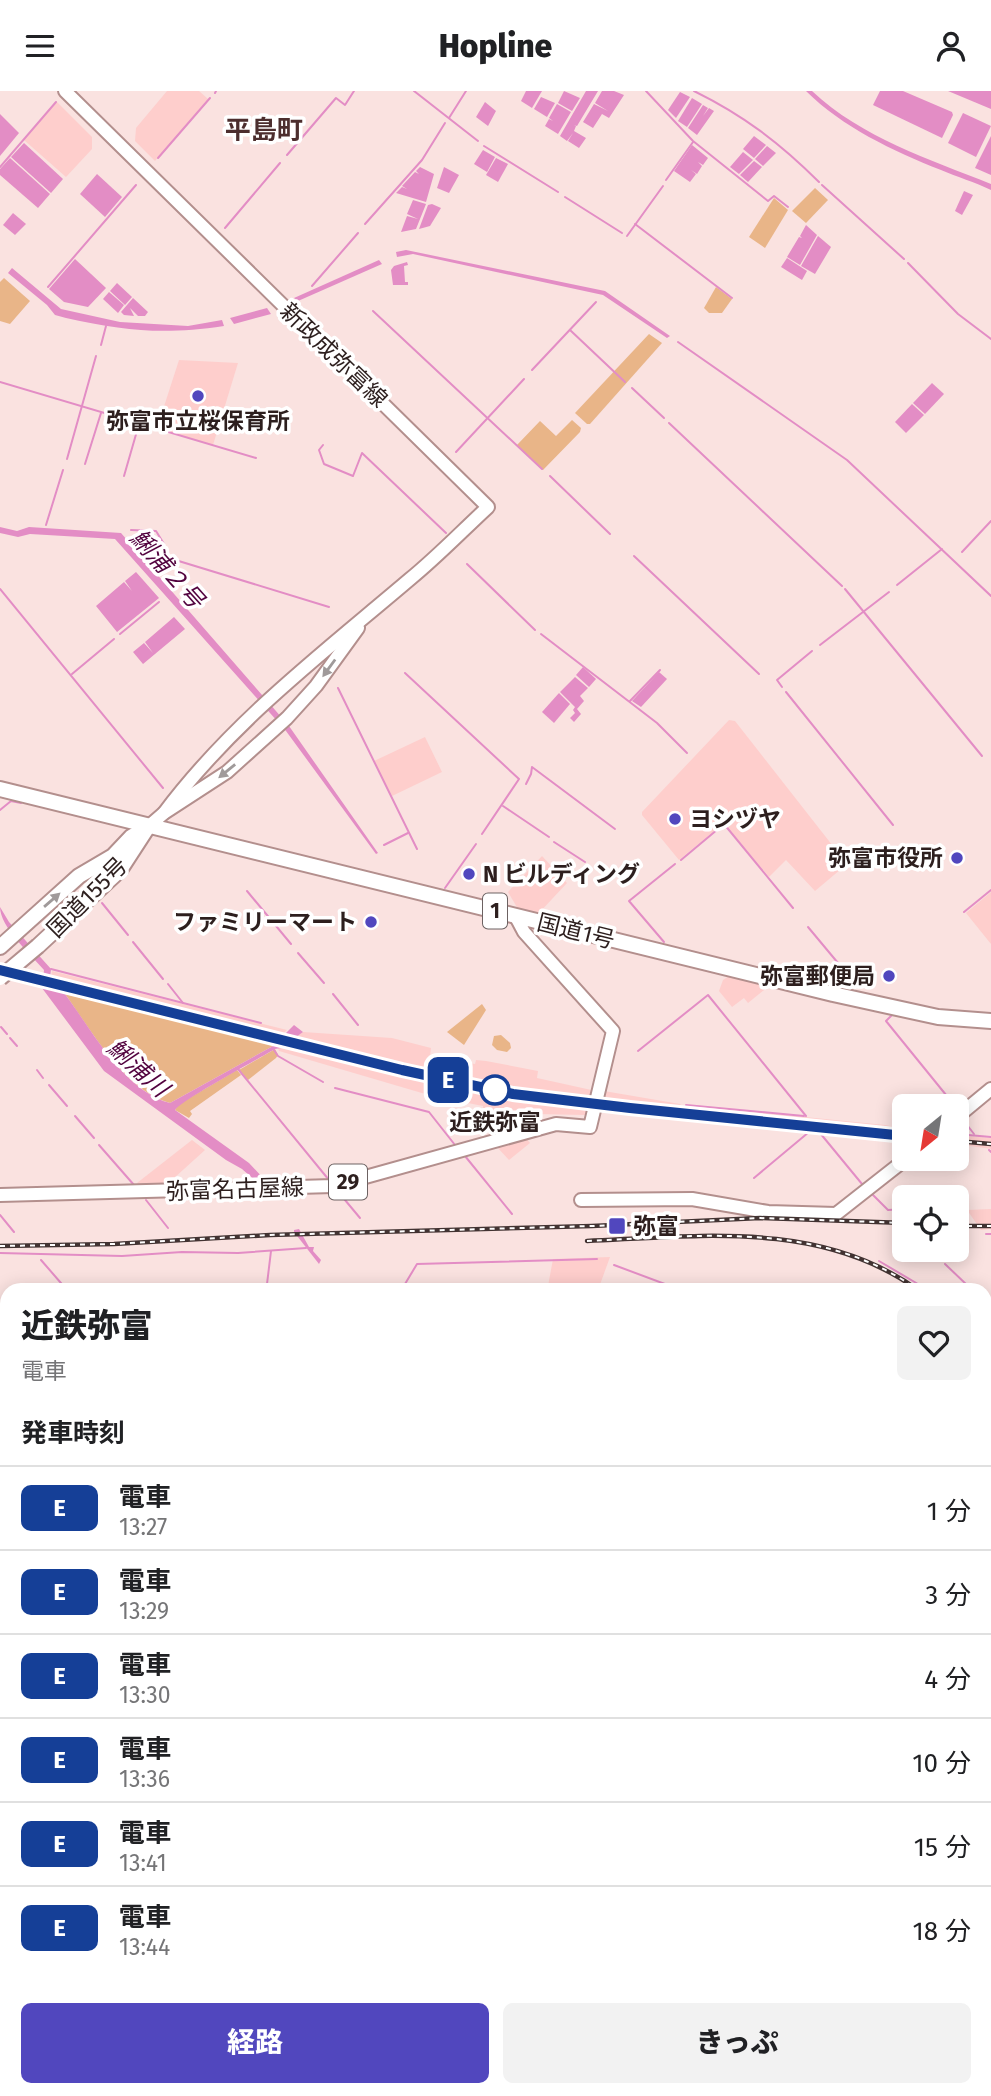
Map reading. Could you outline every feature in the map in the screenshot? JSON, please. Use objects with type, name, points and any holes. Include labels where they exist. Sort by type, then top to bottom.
[{"type":"highway","name":"国道1号","points":[[0,789],[439,895],[516,917],[938,1017],[991,1021]]},
{"type":"highway","name":"国道155号","points":[[0,947],[79,876],[113,856],[131,837],[149,826]]},
{"type":"highway","name":"国道155号","points":[[0,978],[113,877],[149,826]]},
{"type":"main road","name":"新政成弥富線","points":[[65,91],[488,507],[413,577],[265,703],[198,769],[164,813]]},
{"type":"main road","name":"新政成弥富線","points":[[149,826],[164,813],[227,772],[282,723],[316,686],[369,614]]},
{"type":"main road","name":"弥富名古屋線","points":[[0,1195],[82,1195],[333,1186],[556,1124],[590,1127],[613,1031],[524,932],[516,917]]},
{"type":"main road","points":[[970,1106],[991,1089]]},
{"type":"main road","points":[[581,1200],[692,1199],[768,1212],[836,1214],[892,1170]]},
{"type":"shaded area","points":[[167,91],[199,91],[208,99],[155,161],[135,141],[136,128]]},
{"type":"shaded area","points":[[526,91],[542,91],[532,108],[521,101]]},
{"type":"shaded area","points":[[564,91],[580,98],[572,111],[558,103]]},
{"type":"shaded area","points":[[586,91],[598,91],[577,126],[574,125],[574,131],[586,138],[579,148],[568,141],[573,133],[567,141],[560,136]]},
{"type":"shaded area","points":[[602,91],[614,91],[624,95],[609,118],[602,114],[593,128],[583,122],[594,104],[608,111],[595,103]]},
{"type":"shaded area","points":[[806,91],[812,91],[852,122],[874,134],[920,156],[991,184],[991,190],[923,163],[869,137],[836,116]]},
{"type":"shaded area","points":[[880,91],[903,91],[952,112],[942,138],[873,105]]},
{"type":"shaded area","points":[[948,91],[991,91],[991,109]]},
{"type":"shaded area","points":[[680,92],[690,97],[676,118],[668,110]]},
{"type":"shaded area","points":[[541,97],[555,103],[547,117],[534,109]]},
{"type":"shaded area","points":[[692,98],[702,104],[687,127],[678,121]]},
{"type":"shaded area","points":[[57,102],[92,137],[92,149],[66,177],[24,140]]},
{"type":"shaded area","points":[[485,102],[496,111],[488,126],[476,117]]},
{"type":"shaded area","points":[[557,104],[571,112],[558,134],[545,126],[549,119],[553,121],[549,118]]},
{"type":"shaded area","points":[[703,105],[708,108],[703,116],[709,108],[714,111],[697,135],[688,128]]},
{"type":"shaded area","points":[[963,113],[991,126],[976,157],[948,143]]},
{"type":"shaded area","points":[[0,114],[19,133],[0,156]]},
{"type":"shaded area","points":[[754,136],[766,145],[754,158],[743,149]]},
{"type":"shaded area","points":[[991,136],[991,175],[975,168]]},
{"type":"shaded area","points":[[24,143],[63,179],[51,193],[11,157]]},
{"type":"shaded area","points":[[692,145],[708,158],[703,165],[698,162],[702,166],[697,174],[691,170],[696,174],[690,182],[674,171]]},
{"type":"shaded area","points":[[767,146],[776,153],[763,166],[755,159]]},
{"type":"shaded area","points":[[483,150],[495,157],[487,172],[474,164]]},
{"type":"shaded area","points":[[743,152],[753,160],[739,174],[730,167]]},
{"type":"shaded area","points":[[10,158],[50,194],[38,208],[0,175],[0,169]]},
{"type":"shaded area","points":[[496,158],[508,164],[498,182],[486,175]]},
{"type":"shaded area","points":[[754,161],[762,167],[748,182],[740,175]]},
{"type":"shaded area","points":[[420,167],[434,174],[426,202],[396,193],[402,187],[407,189],[402,186],[415,172],[419,174],[416,171]]},
{"type":"shaded area","points":[[444,167],[459,175],[449,193],[437,188]]},
{"type":"shaded area","points":[[97,174],[122,197],[105,217],[80,194]]},
{"type":"shaded area","points":[[815,188],[828,200],[806,223],[792,211]]},
{"type":"shaded area","points":[[964,191],[973,195],[962,215],[955,211]]},
{"type":"shaded area","points":[[774,198],[788,210],[765,248],[749,237]]},
{"type":"shaded area","points":[[413,200],[426,204],[416,229],[401,232],[407,216],[418,219],[407,214]]},
{"type":"shaded area","points":[[428,205],[441,208],[430,226],[419,229]]},
{"type":"shaded area","points":[[13,213],[26,224],[15,235],[3,225]]},
{"type":"shaded area","points":[[806,225],[817,235],[800,265],[787,257],[799,237],[802,238],[800,236]]},
{"type":"shaded area","points":[[818,236],[831,247],[815,274],[801,266]]},
{"type":"shaded area","points":[[406,250],[605,291],[670,336],[667,338],[603,295],[413,254],[397,257],[396,252]]},
{"type":"shaded area","points":[[787,258],[807,271],[802,280],[781,267]]},
{"type":"shaded area","points":[[75,259],[106,288],[88,307],[64,302],[49,289]]},
{"type":"shaded area","points":[[379,260],[382,264],[298,301],[294,298]]},
{"type":"shaded area","points":[[407,262],[408,265],[404,266],[405,282],[408,282],[408,285],[393,285],[391,270],[394,266]]},
{"type":"shaded area","points":[[12,268],[61,309],[120,322],[188,326],[222,320],[224,326],[145,330],[107,326],[55,315],[47,305],[8,273]]},
{"type":"shaded area","points":[[4,278],[30,301],[10,324],[0,321],[0,282]]},
{"type":"shaded area","points":[[117,283],[132,297],[125,305],[110,291]]},
{"type":"shaded area","points":[[716,287],[732,299],[722,313],[709,313],[704,308]]},
{"type":"shaded area","points":[[109,292],[124,305],[118,313],[103,299]]},
{"type":"shaded area","points":[[133,298],[148,312],[145,316],[138,316],[130,308],[134,316],[121,312]]},
{"type":"shaded area","points":[[267,308],[271,314],[234,324],[230,318]]},
{"type":"shaded area","points":[[649,334],[662,343],[590,424],[587,424],[575,413]]},
{"type":"shaded area","name":"弥富市立桜保育所","points":[[179,360],[238,363],[213,445],[157,428]]},
{"type":"shaded area","points":[[932,383],[944,394],[925,414],[913,403]]},
{"type":"shaded area","points":[[912,404],[924,415],[906,433],[895,422]]},
{"type":"shaded area","points":[[572,420],[581,428],[580,432],[543,470],[517,445],[540,421],[556,436]]},
{"type":"shaded area","points":[[0,527],[17,531],[29,527],[121,533],[289,726],[378,853],[376,854],[286,731],[115,539],[30,534],[18,537],[0,533]]},
{"type":"shaded area","points":[[136,572],[159,598],[117,632],[96,606],[124,582],[132,591],[125,581]]},
{"type":"shaded area","points":[[174,617],[185,629],[143,664],[133,652],[144,643],[153,653],[145,642]]},
{"type":"shaded area","points":[[583,667],[596,679],[589,687],[576,675]]},
{"type":"shaded area","points":[[659,672],[667,679],[641,707],[632,701]]},
{"type":"shaded area","points":[[575,677],[588,688],[580,696],[584,701],[577,709],[581,714],[574,722],[570,718],[575,713],[575,707],[560,692]]},
{"type":"shaded area","points":[[559,693],[570,704],[554,723],[542,712]]},
{"type":"shaded area","points":[[729,720],[735,721],[847,864],[815,891],[786,860],[769,877],[724,823],[679,860],[642,815]]},
{"type":"shaded area","points":[[425,737],[442,772],[392,796],[374,761]]},
{"type":"shaded area","points":[[542,856],[567,883],[538,914],[518,909],[508,892]]},
{"type":"shaded area","points":[[991,892],[991,944],[966,913]]},
{"type":"shaded area","points":[[0,907],[9,922],[51,969],[49,987],[65,994],[110,1058],[138,1086],[154,1097],[170,1103],[273,1046],[294,1025],[303,1032],[281,1048],[205,1089],[175,1110],[249,1163],[264,1179],[263,1183],[257,1182],[104,1071],[42,988],[44,970],[10,932]]},
{"type":"shaded area","points":[[52,971],[287,1030],[275,1041],[49,985]]},
{"type":"shaded area","points":[[729,976],[769,986],[748,1003],[744,998],[732,1007],[719,991],[723,980]]},
{"type":"shaded area","points":[[65,994],[271,1043],[273,1046],[170,1103],[138,1086],[124,1073]]},
{"type":"shaded area","points":[[482,1004],[486,1010],[464,1045],[447,1032]]},
{"type":"shaded area","points":[[303,1032],[392,1038],[431,1048],[430,1056],[475,1064],[476,1060],[486,1061],[538,1071],[537,1078],[596,1091],[585,1115],[536,1114],[530,1120],[483,1113],[483,1106],[432,1096],[279,1051],[278,1048]]},
{"type":"shaded area","points":[[501,1035],[510,1043],[511,1048],[507,1052],[497,1050],[492,1045],[494,1036]]},
{"type":"shaded area","points":[[275,1049],[278,1055],[276,1058],[248,1080],[239,1070]]},
{"type":"shaded area","points":[[237,1070],[241,1075],[190,1111],[192,1114],[189,1118],[175,1110],[179,1104]]},
{"type":"shaded area","points":[[604,1091],[680,1104],[695,1120],[598,1111]]},
{"type":"shaded area","points":[[686,1105],[885,1125],[892,1126],[892,1138],[700,1121]]},
{"type":"shaded area","points":[[970,1136],[991,1138],[991,1149],[970,1146]]},
{"type":"shaded area","points":[[526,1138],[530,1143],[509,1160],[496,1146]]},
{"type":"shaded area","points":[[192,1140],[205,1150],[163,1188],[141,1187],[137,1183]]},
{"type":"shaded area","points":[[991,1209],[991,1229],[981,1230],[969,1210]]},
{"type":"shaded area","points":[[299,1229],[309,1247],[314,1247],[313,1251],[321,1260],[319,1264],[294,1232]]},
{"type":"shaded area","points":[[610,1257],[601,1283],[549,1283],[553,1259]]},
{"type":"waterway","points":[[287,155],[336,98],[345,105],[354,91]]},
{"type":"waterway","points":[[414,91],[478,141]]},
{"type":"waterway","points":[[449,118],[466,91]]},
{"type":"waterway","points":[[646,91],[693,141],[768,201],[774,196],[788,207]]},
{"type":"waterway","points":[[694,91],[760,131],[819,182]]},
{"type":"waterway","points":[[158,158],[210,98]]},
{"type":"waterway","points":[[0,167],[56,102]]},
{"type":"waterway","points":[[365,224],[422,160],[445,123]]},
{"type":"waterway","points":[[666,180],[693,142]]},
{"type":"waterway","points":[[484,146],[558,192]]},
{"type":"waterway","points":[[225,228],[280,163]]},
{"type":"waterway","points":[[48,287],[136,185]]},
{"type":"waterway","points":[[822,185],[904,259]]},
{"type":"waterway","points":[[627,236],[663,186]]},
{"type":"waterway","points":[[565,197],[622,233]]},
{"type":"waterway","points":[[635,224],[732,298]]},
{"type":"waterway","points":[[312,286],[358,233]]},
{"type":"waterway","points":[[908,263],[958,314],[991,339]]},
{"type":"waterway","points":[[532,370],[596,302]]},
{"type":"waterway","points":[[373,311],[542,469]]},
{"type":"waterway","points":[[101,345],[106,326]]},
{"type":"waterway","points":[[570,330],[625,382]]},
{"type":"waterway","points":[[678,342],[847,460],[991,596]]},
{"type":"waterway","points":[[67,459],[96,356]]},
{"type":"waterway","points":[[456,452],[524,379]]},
{"type":"waterway","points":[[0,382],[256,458]]},
{"type":"waterway","points":[[632,388],[664,418]]},
{"type":"waterway","points":[[85,464],[101,413]]},
{"type":"waterway","points":[[669,423],[842,586]]},
{"type":"waterway","points":[[124,476],[139,424]]},
{"type":"waterway","points":[[323,445],[319,450],[324,464],[353,476],[362,453],[446,533]]},
{"type":"waterway","points":[[46,525],[63,470]]},
{"type":"waterway","points":[[550,476],[610,534]]},
{"type":"waterway","points":[[962,552],[991,521]]},
{"type":"waterway","name":"鯏浦２号","points":[[131,530],[156,531],[164,544],[157,563]]},
{"type":"waterway","points":[[897,585],[942,549]]},
{"type":"waterway","name":"鯏浦２号","points":[[159,555],[329,607]]},
{"type":"waterway","points":[[634,556],[759,674]]},
{"type":"waterway","points":[[467,564],[535,630]]},
{"type":"waterway","points":[[0,589],[163,788]]},
{"type":"waterway","points":[[845,589],[982,756]]},
{"type":"waterway","points":[[820,645],[889,592]]},
{"type":"waterway","points":[[120,634],[159,602]]},
{"type":"waterway","points":[[541,634],[657,723],[687,753]]},
{"type":"waterway","points":[[72,674],[114,639]]},
{"type":"waterway","points":[[782,687],[777,680],[812,651]]},
{"type":"waterway","points":[[630,701],[660,670]]},
{"type":"waterway","points":[[405,673],[519,779],[482,834]]},
{"type":"waterway","points":[[338,688],[417,849]]},
{"type":"waterway","points":[[786,692],[893,825]]},
{"type":"waterway","points":[[526,784],[532,767],[615,829]]},
{"type":"waterway","points":[[0,810],[11,801],[21,803]]},
{"type":"waterway","points":[[503,806],[549,837]]},
{"type":"waterway","points":[[681,860],[724,824],[793,908]]},
{"type":"waterway","points":[[384,845],[408,833]]},
{"type":"waterway","points":[[554,842],[585,862]]},
{"type":"waterway","points":[[445,888],[476,844]]},
{"type":"waterway","points":[[664,942],[629,901],[675,864]]},
{"type":"waterway","points":[[964,912],[991,890]]},
{"type":"waterway","points":[[247,891],[291,944]]},
{"type":"waterway","points":[[102,903],[128,935]]},
{"type":"waterway","points":[[808,927],[848,975]]},
{"type":"waterway","points":[[133,942],[163,979]]},
{"type":"waterway","points":[[298,953],[324,983]]},
{"type":"waterway","points":[[51,969],[261,1023]]},
{"type":"waterway","points":[[168,984],[183,1003]]},
{"type":"waterway","points":[[333,994],[358,1025]]},
{"type":"waterway","points":[[638,1051],[708,995],[806,1116]]},
{"type":"waterway","points":[[892,1015],[886,1021],[945,1094]]},
{"type":"waterway","points":[[1,1027],[7,1034]]},
{"type":"waterway","points":[[10,1038],[17,1046]]},
{"type":"waterway","points":[[274,1050],[278,1056],[323,1082]]},
{"type":"waterway","points":[[238,1069],[329,1180]]},
{"type":"waterway","points":[[37,1070],[43,1078]]},
{"type":"waterway","points":[[49,1085],[67,1106]]},
{"type":"waterway","points":[[335,1088],[429,1112],[455,1145]]},
{"type":"waterway","points":[[686,1105],[804,1116]]},
{"type":"waterway","points":[[75,1116],[94,1138]]},
{"type":"waterway","points":[[970,1129],[974,1134]]},
{"type":"waterway","points":[[754,1178],[809,1132],[820,1133],[862,1184]]},
{"type":"waterway","points":[[970,1135],[991,1137]]},
{"type":"waterway","points":[[99,1145],[134,1185]]},
{"type":"waterway","points":[[465,1156],[512,1214]]},
{"type":"waterway","points":[[871,1193],[888,1210],[892,1210]]},
{"type":"waterway","points":[[340,1194],[360,1218]]},
{"type":"waterway","points":[[146,1200],[168,1228]]},
{"type":"waterway","points":[[0,1215],[14,1232]]},
{"type":"waterway","points":[[986,1234],[991,1234]]},
{"type":"waterway","points":[[0,1253],[122,1256],[306,1248]]},
{"type":"waterway","points":[[267,1283],[271,1251]]},
{"type":"waterway","points":[[406,1283],[417,1264],[597,1259]]},
{"type":"waterway","points":[[41,1260],[61,1283]]},
{"type":"waterway","points":[[879,1261],[916,1283]]},
{"type":"waterway","points":[[945,1264],[965,1283]]},
{"type":"waterway","points":[[614,1265],[662,1283]]},
{"type":"railway","points":[[0,965],[362,1057],[514,1091],[892,1132]]},
{"type":"railway","points":[[970,1142],[991,1144]]},
{"type":"railway","points":[[0,1246],[114,1244],[270,1235],[592,1226],[760,1218],[892,1223]]},
{"type":"railway","points":[[969,1226],[991,1226]]},
{"type":"railway","points":[[587,1241],[715,1236],[800,1242],[841,1252],[881,1268],[906,1283]]},
{"type":"train","name":"E","points":[[0,970],[402,1070],[513,1094],[892,1135]]},
{"type":"place","name":"弥富市立桜保育所","points":[[198,396]]},
{"type":"place","name":"ヨシヅヤ","points":[[675,819]]},
{"type":"place","name":"弥富市役所","points":[[957,858]]},
{"type":"place","name":"N ビルディング","points":[[469,874]]},
{"type":"place","name":"ファミリーマート","points":[[371,922]]},
{"type":"place","name":"弥富郵便局","points":[[889,976]]},
{"type":"place","name":"近鉄弥富","points":[[495,1090]]},
{"type":"place","name":"弥富","points":[[617,1226]]},
{"type":"district","name":"平島町","points":[[264,130]]},
{"type":"water label","name":"鯏浦川","points":[[138,1068]]}]
